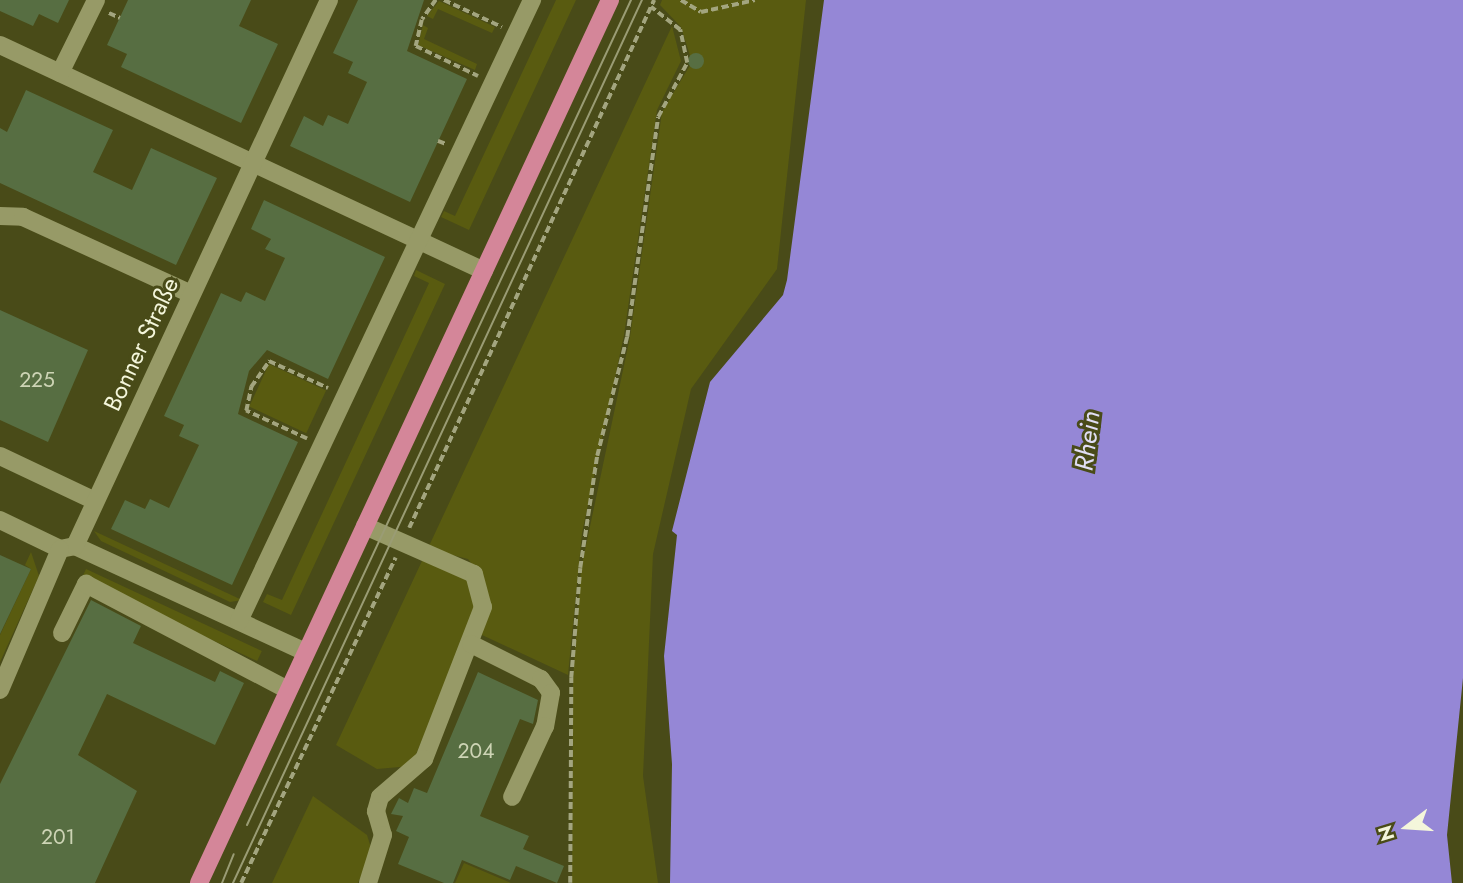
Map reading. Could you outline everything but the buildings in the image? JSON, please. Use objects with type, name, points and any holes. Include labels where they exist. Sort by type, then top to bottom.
[{"type":"main road","points":[[199,883],[610,0]]},
{"type":"lane","points":[[60,73],[96,0]]},
{"type":"lane","name":"Bonner Straße","points":[[0,690],[67,547],[95,501],[329,0]]},
{"type":"lane","points":[[239,621],[532,0]]},
{"type":"lane","points":[[0,44],[484,271]]},
{"type":"lane","points":[[0,216],[23,217],[191,294]]},
{"type":"lane","points":[[0,456],[95,501]]},
{"type":"lane","points":[[0,520],[239,621],[305,652]]},
{"type":"lane","points":[[365,526],[474,574],[483,607],[471,644],[424,759],[380,797],[376,811],[383,835],[371,882]]},
{"type":"lane","points":[[62,633],[86,584],[288,690]]},
{"type":"lane","points":[[471,644],[541,679],[551,693],[545,726],[512,797]]},
{"type":"path","points":[[436,0],[422,19],[416,46],[493,83]]},
{"type":"path","points":[[444,0],[516,33]]},
{"type":"path","points":[[241,883],[654,0]]},
{"type":"path","points":[[681,0],[701,12],[755,0]]},
{"type":"path","points":[[570,883],[571,678],[580,568],[597,456],[627,337],[659,117],[687,63],[680,30],[651,7]]},
{"type":"path","points":[[323,446],[246,411],[253,382],[270,361],[346,397]]},
{"type":"shaded area","points":[[556,0],[576,0],[469,230],[441,217],[444,211],[455,216]]},
{"type":"shaded area","points":[[662,0],[806,0],[777,269],[691,389],[653,554],[643,776],[658,883],[572,883],[573,679],[581,569],[630,337],[662,112],[692,62],[681,27],[660,5]]},
{"type":"shaded area","points":[[439,1],[495,27],[492,33],[438,9],[433,19],[427,16]]},
{"type":"shaded area","points":[[423,25],[428,28],[424,39],[477,64],[475,70],[418,45]]},
{"type":"shaded area","points":[[672,26],[681,61],[657,110],[624,335],[582,533],[568,675],[482,635],[478,572],[468,559],[444,553],[469,574],[478,608],[411,766],[377,769],[336,745]]},
{"type":"shaded area","points":[[416,270],[445,284],[291,615],[263,602],[267,594],[282,600],[429,283],[414,276]]},
{"type":"shaded area","points":[[269,364],[326,391],[306,433],[249,407]]},
{"type":"shaded area","points":[[94,531],[242,600],[230,602],[101,541]]},
{"type":"shaded area","points":[[31,552],[39,576],[0,662],[0,635],[31,569],[25,565]]},
{"type":"shaded area","points":[[86,569],[262,651],[257,661],[81,579]]},
{"type":"shaded area","points":[[313,796],[367,835],[372,851],[358,883],[272,883]]},
{"type":"shaded area","points":[[464,863],[511,883],[455,883]]},
{"type":"water","name":"Rhein","points":[[824,0],[1463,0],[1463,678],[1447,835],[1452,883],[670,883],[672,764],[664,656],[677,535],[672,531],[710,382],[783,295]]},
{"type":"tram line","points":[[247,825],[631,0]]},
{"type":"tram line","points":[[233,883],[642,0]]},
{"type":"tram line","points":[[222,883],[234,854]]}]
